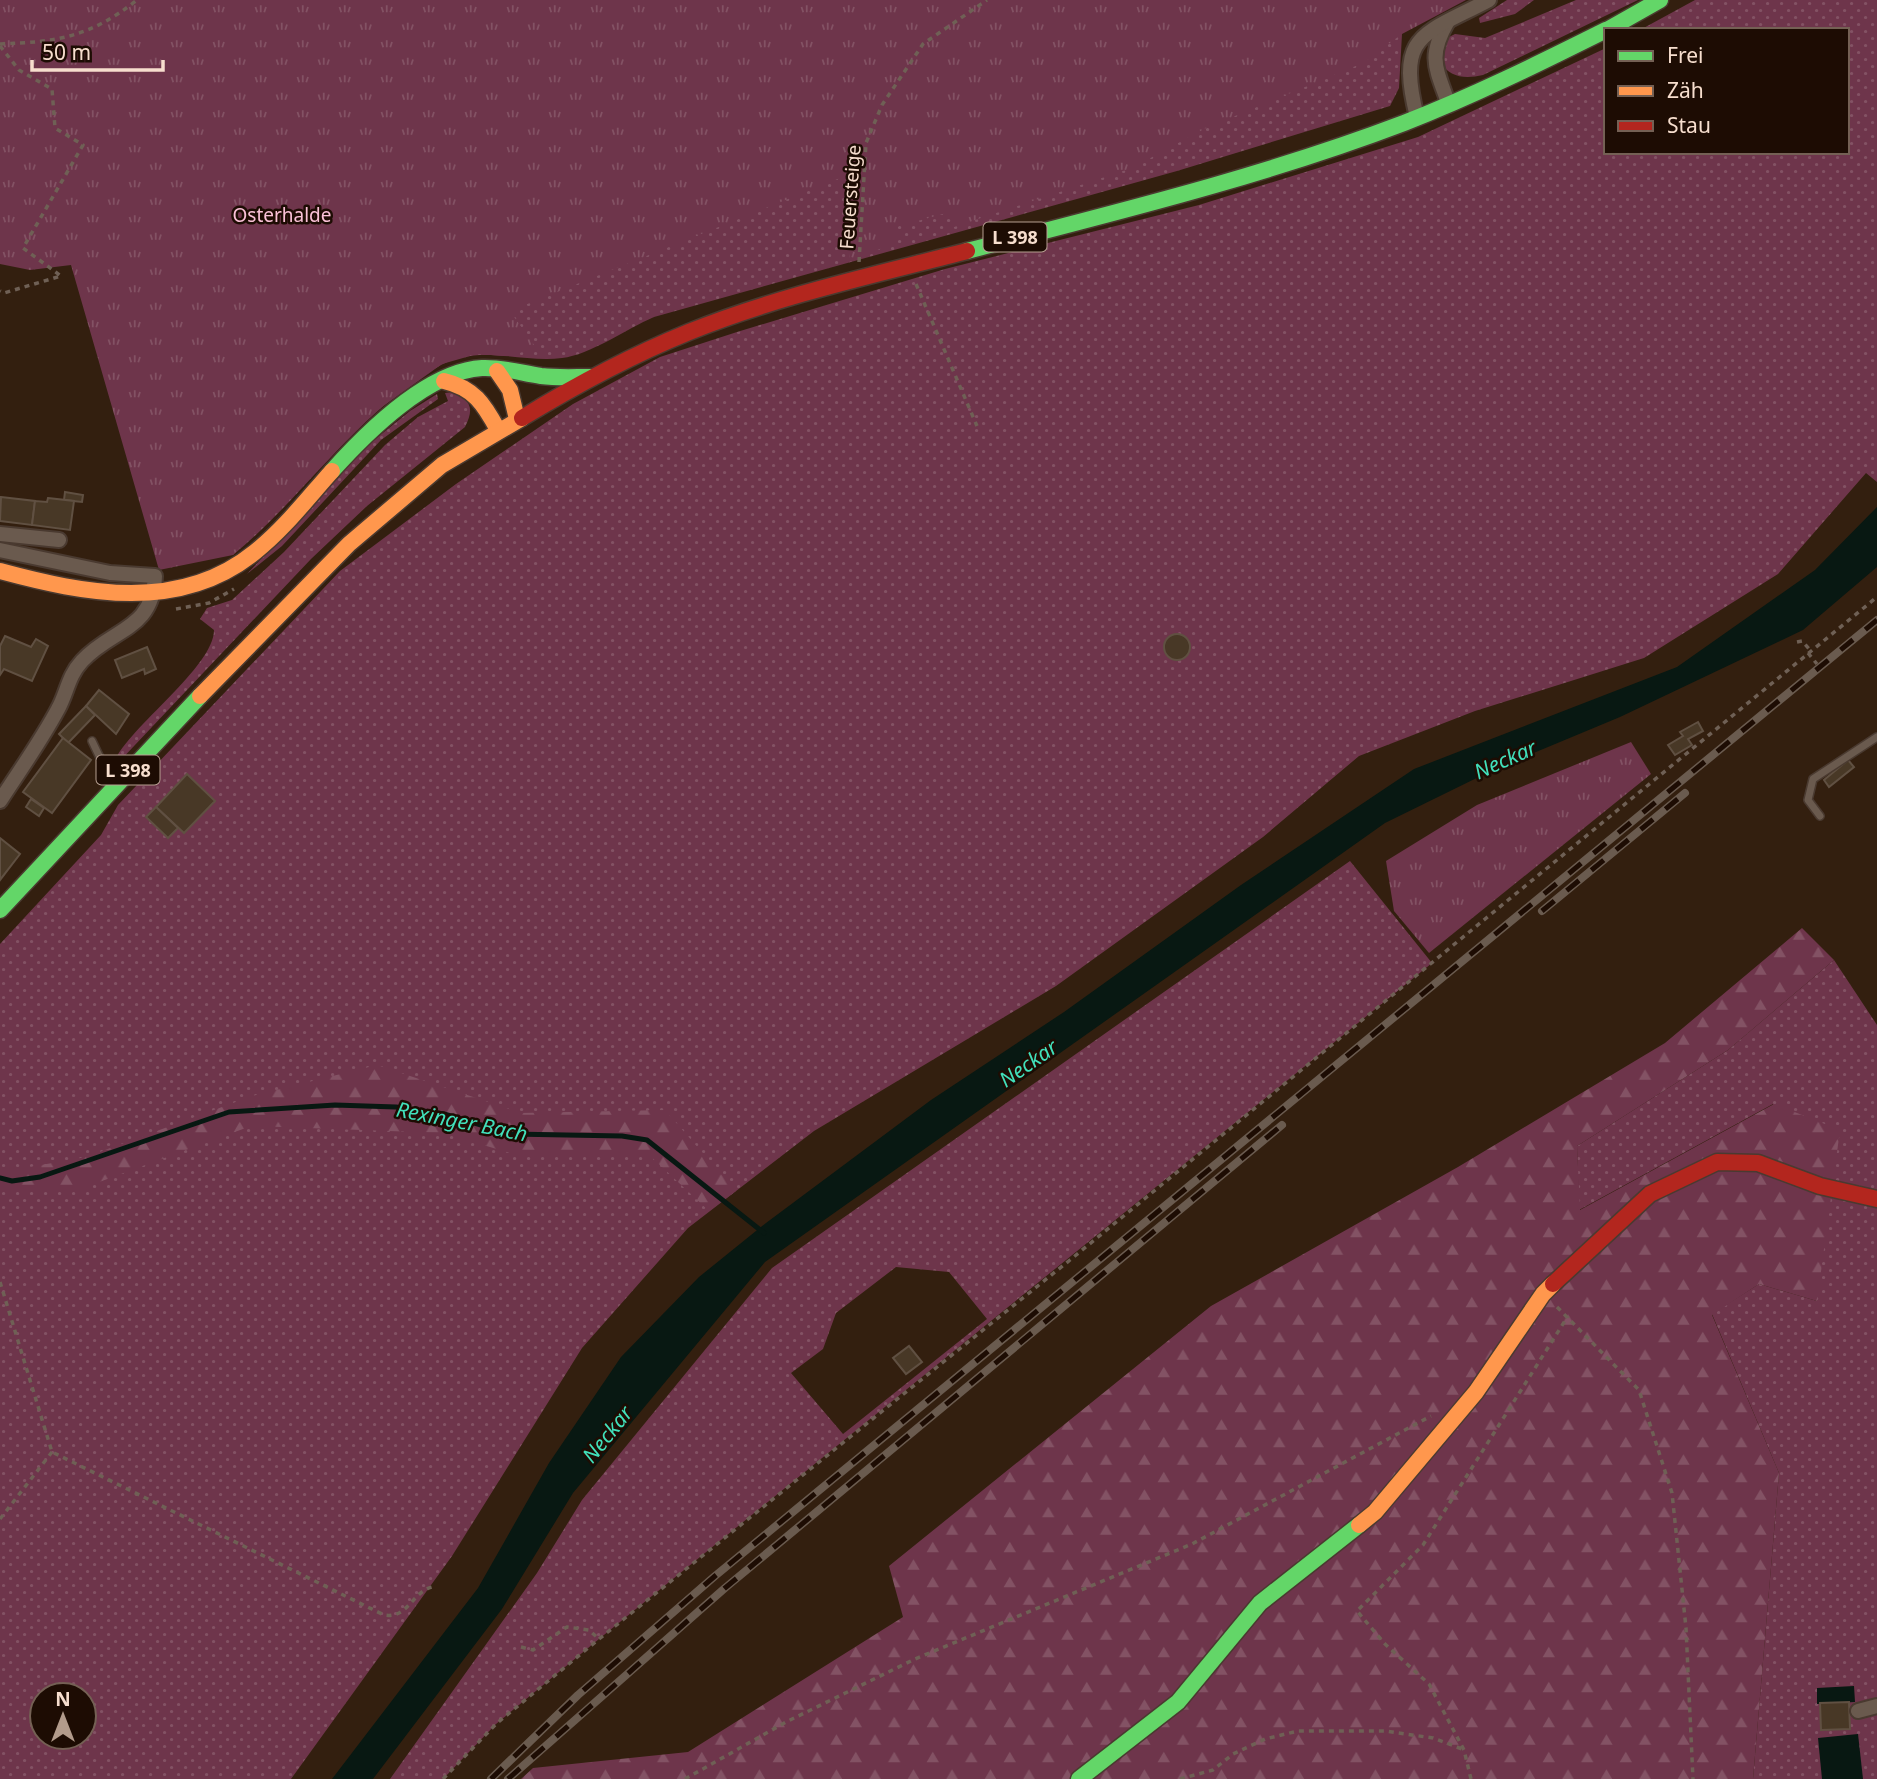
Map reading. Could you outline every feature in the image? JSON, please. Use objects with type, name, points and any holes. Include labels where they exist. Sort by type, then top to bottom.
[{"type":"main road","name":"L 398","points":[[1610,28],[1660,0]]},
{"type":"main road","name":"L 398","points":[[0,910],[114,786],[349,544],[442,466],[590,377],[689,332],[860,278],[1260,171],[1449,104],[1604,31]]},
{"type":"main road","points":[[0,571],[87,592],[155,595],[193,587],[252,554],[365,437],[422,391],[465,371],[590,377]]},
{"type":"main road","points":[[497,371],[510,390],[517,419]]},
{"type":"main road","points":[[444,381],[464,385],[477,392],[498,430]]},
{"type":"main road","points":[[1079,1779],[1178,1702],[1260,1602],[1375,1513],[1476,1392],[1542,1294],[1650,1194],[1717,1162],[1758,1163],[1820,1186],[1877,1199]]},
{"type":"street","points":[[1417,117],[1408,82],[1409,61],[1416,43],[1430,29],[1489,0]]},
{"type":"street","points":[[1448,21],[1437,39],[1434,62],[1449,104]]},
{"type":"street","points":[[0,534],[59,540]]},
{"type":"street","points":[[0,550],[110,573],[155,576],[155,595],[141,620],[82,660],[68,680],[60,706],[5,784],[0,800]]},
{"type":"street","points":[[1858,1711],[1877,1706]]},
{"type":"lane","points":[[1820,816],[1808,800],[1813,779],[1877,737]]},
{"type":"lane","points":[[92,741],[114,786]]},
{"type":"path","points":[[0,45],[52,42],[108,23],[137,0]]},
{"type":"path","name":"Feuersteige","points":[[860,278],[859,248],[866,143],[882,105],[923,44],[987,0]]},
{"type":"path","points":[[0,45],[19,70],[52,89],[55,128],[83,145],[23,248],[61,276],[4,293],[0,291]]},
{"type":"path","points":[[909,265],[925,311],[977,426]]},
{"type":"path","points":[[443,1779],[496,1724],[599,1639],[1059,1268],[1877,597]]},
{"type":"path","points":[[1797,642],[1802,641],[1817,664]]},
{"type":"path","points":[[0,1282],[52,1452],[384,1615],[392,1617],[403,1612],[421,1592],[432,1587]]},
{"type":"path","points":[[1542,1294],[1639,1390],[1672,1493],[1686,1628],[1693,1779]]},
{"type":"path","points":[[1471,1779],[1464,1750],[1429,1684],[1385,1644],[1357,1611],[1423,1545],[1568,1317]]},
{"type":"path","points":[[685,1779],[786,1722],[915,1659],[1192,1544],[1439,1412]]},
{"type":"path","points":[[0,1519],[52,1452]]},
{"type":"path","points":[[521,1647],[533,1650],[567,1627],[589,1630],[599,1639]]},
{"type":"path","points":[[1180,1779],[1213,1770],[1233,1754],[1265,1739],[1298,1731],[1385,1731],[1433,1738],[1464,1750]]},
{"type":"green space","name":"Osterhalde","points":[[0,0],[1466,0],[1402,34],[1363,63],[1206,128],[1132,168],[954,227],[950,212],[896,227],[894,243],[849,262],[860,170],[510,311],[537,349],[504,356],[477,354],[442,364],[368,417],[233,555],[159,570],[71,265],[30,270],[0,264]]},
{"type":"green space","points":[[1507,0],[1534,0],[1515,14],[1480,23],[1479,18]]},
{"type":"green space","points":[[1576,0],[1638,0],[1483,75],[1458,76],[1448,71],[1439,61],[1445,39],[1455,34],[1485,38]]},
{"type":"green space","points":[[1695,0],[1877,0],[1877,482],[1866,473],[1778,574],[1644,658],[1475,711],[1359,756],[1263,837],[1056,986],[814,1131],[688,1228],[582,1348],[452,1556],[291,1779],[0,1779],[0,944],[101,835],[118,805],[340,571],[456,484],[573,404],[660,357],[737,332],[945,269],[1199,205],[1418,137],[1604,49],[1604,154],[1849,154],[1849,28],[1644,28]]},
{"type":"green space","points":[[1402,34],[1399,88],[1390,106],[1177,171],[654,317],[573,356],[547,359],[470,356],[441,365],[384,406],[233,555],[178,422],[855,104]]},
{"type":"green space","points":[[452,392],[464,398],[469,406],[470,415],[465,427],[367,506],[311,559],[117,764],[114,762],[136,732],[186,679],[210,645],[214,630],[200,619],[207,608],[232,600],[284,552],[385,445],[418,417],[448,401],[445,393]]},
{"type":"green space","points":[[437,394],[438,399],[381,440],[282,546],[247,574],[363,449],[410,411]]},
{"type":"green space","points":[[1631,742],[1651,774],[1429,953],[1394,911],[1386,861],[1477,805]]},
{"type":"green space","points":[[1350,861],[1432,963],[599,1639],[496,1724],[443,1779],[390,1779],[537,1573],[582,1500],[772,1268]],"holes":[[[896,1267],[949,1272],[987,1319],[843,1434],[791,1373],[823,1349],[836,1313]]]},
{"type":"green space","points":[[1802,928],[1834,960],[1728,1050],[1577,1146],[1580,1210],[1774,1104],[1840,1130],[1817,1301],[1759,1284],[1712,1315],[1779,1473],[1753,1779],[521,1779],[533,1768],[688,1752],[903,1617],[889,1566],[1211,1306],[1458,1167],[1665,1043]]},
{"type":"green space","points":[[1834,960],[1877,1025],[1877,1779],[1753,1779],[1779,1473],[1712,1314],[1759,1284],[1817,1301],[1773,1104],[1579,1210],[1577,1146],[1728,1050]]},
{"type":"green space","points":[[377,1065],[521,1113],[665,1110],[736,1191],[709,1211],[647,1153],[523,1157],[443,1133],[251,1126],[83,1188],[0,1191],[0,1166],[2,1172],[86,1157],[252,1096]]},
{"type":"water","name":"Neckar","points":[[1877,507],[1877,567],[1803,630],[1620,717],[1495,769],[1385,823],[765,1262],[573,1493],[502,1609],[373,1779],[332,1779],[478,1588],[549,1463],[621,1357],[699,1277],[766,1223],[931,1100],[1064,1012],[1241,885],[1414,769],[1677,667],[1815,570]]},
{"type":"water","points":[[1854,1686],[1855,1702],[1817,1704],[1817,1688]]},
{"type":"water","points":[[1858,1734],[1863,1779],[1822,1779],[1818,1738]]},
{"type":"building","points":[[65,492],[83,495],[82,502],[64,500]]},
{"type":"building","points":[[1,497],[35,501],[32,525],[0,521]]},
{"type":"building","points":[[48,498],[74,501],[70,530],[32,525],[35,501],[47,502]]},
{"type":"building","points":[[1177,634],[1187,637],[1190,647],[1187,657],[1177,660],[1167,657],[1164,647],[1167,637]]},
{"type":"building","points":[[5,636],[31,647],[36,639],[48,646],[32,681],[4,669],[0,675],[0,646]]},
{"type":"building","points":[[147,647],[156,669],[145,674],[144,669],[122,678],[115,660]]},
{"type":"building","points":[[99,690],[129,714],[116,734],[86,706]]},
{"type":"building","points":[[86,706],[95,715],[68,743],[59,734]]},
{"type":"building","points":[[1698,722],[1703,731],[1688,739],[1692,745],[1675,755],[1668,745],[1683,736],[1680,732]]},
{"type":"building","points":[[63,738],[91,760],[52,813],[23,792]]},
{"type":"building","points":[[1848,760],[1854,767],[1829,787],[1824,780]]},
{"type":"building","points":[[187,774],[215,801],[184,833],[156,807]]},
{"type":"building","points":[[31,799],[44,808],[39,816],[26,807]]},
{"type":"building","points":[[156,807],[178,828],[168,838],[146,817]]},
{"type":"building","points":[[0,838],[20,854],[0,880]]},
{"type":"building","points":[[909,1346],[922,1362],[906,1374],[893,1358]]},
{"type":"building","points":[[1849,1702],[1850,1729],[1821,1730],[1820,1703]]},
{"type":"waterway","name":"Rexinger Bach","points":[[0,1178],[12,1181],[40,1177],[229,1112],[335,1105],[396,1107],[444,1114],[511,1134],[622,1136],[647,1140],[764,1233]]},
{"type":"railway","points":[[491,1779],[578,1695],[715,1576],[1877,620]]},
{"type":"railway","points":[[1542,911],[1685,793]]},
{"type":"railway","points":[[508,1779],[725,1588],[1282,1125]]},
{"type":"traffic: fast","points":[[1611,28],[1660,0]]},
{"type":"traffic: fast","points":[[967,251],[1187,193],[1350,142],[1455,102],[1604,31]]},
{"type":"traffic: fast","points":[[332,471],[362,439],[400,406],[441,380],[461,372],[489,368],[547,377],[590,377]]},
{"type":"traffic: fast","points":[[0,910],[200,696]]},
{"type":"traffic: fast","points":[[1079,1779],[1178,1702],[1260,1603],[1359,1525]]},
{"type":"traffic: slow","points":[[497,371],[510,390],[517,419]]},
{"type":"traffic: slow","points":[[444,381],[463,388],[477,398],[498,430]]},
{"type":"traffic: slow","points":[[200,696],[349,544],[442,465],[522,418]]},
{"type":"traffic: slow","points":[[0,571],[98,591],[164,591],[195,584],[226,571],[266,543],[332,471]]},
{"type":"traffic: slow","points":[[1359,1525],[1375,1512],[1476,1392],[1543,1294],[1553,1284]]},
{"type":"traffic: jam","points":[[522,418],[624,361],[723,319],[826,287],[967,251]]},
{"type":"traffic: jam","points":[[1553,1284],[1650,1194],[1717,1162],[1758,1163],[1820,1186],[1877,1199]]}]
